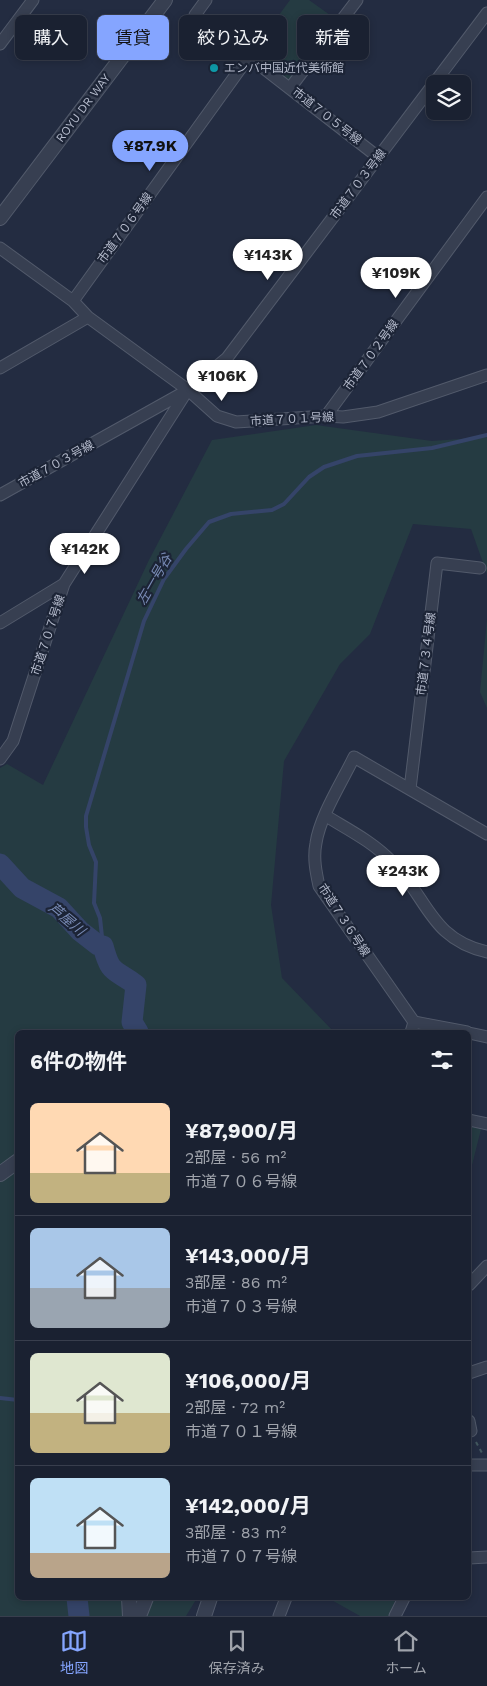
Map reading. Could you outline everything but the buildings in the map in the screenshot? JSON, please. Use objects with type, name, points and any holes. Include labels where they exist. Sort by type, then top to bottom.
[{"type":"street","points":[[0,44],[33,0]]},
{"type":"street","name":"ROYU DR WAY","points":[[1,217],[165,0]]},
{"type":"street","name":"市道７０５号線","points":[[195,15],[206,0]]},
{"type":"street","points":[[290,88],[358,0]]},
{"type":"street","name":"市道７０３号線","points":[[0,495],[188,390],[227,358],[487,13]]},
{"type":"street","name":"市道７０６号線","points":[[73,301],[247,60]]},
{"type":"street","name":"市道７０５号線","points":[[251,60],[290,88],[378,157]]},
{"type":"street","name":"市道７０２号線","points":[[326,416],[487,197]]},
{"type":"street","name":"市道７０１号線","points":[[0,248],[73,301],[88,317],[188,390],[217,416],[236,422],[326,416],[343,417],[378,412],[487,375]]},
{"type":"street","points":[[0,368],[88,317]]},
{"type":"street","name":"市道７０７号線","points":[[0,759],[13,740],[64,584],[188,390]]},
{"type":"street","name":"市道７３４号線","points":[[410,789],[436,563],[480,568]]},
{"type":"street","points":[[0,622],[64,584]]},
{"type":"street","name":"市道７３６号線","points":[[413,1027],[319,886],[314,862],[316,842],[354,757],[487,834]]},
{"type":"street","points":[[326,816],[368,840],[393,862],[441,930],[468,948],[487,952]]},
{"type":"street","points":[[413,1027],[440,1030]]},
{"type":"street","points":[[471,1033],[486,1033]]},
{"type":"street","points":[[471,1120],[487,1124]]},
{"type":"street","points":[[0,1174],[15,1163]]},
{"type":"street","points":[[471,1280],[487,1266]]},
{"type":"street","points":[[471,1372],[487,1367]]},
{"type":"street","points":[[471,1464],[485,1460]]},
{"type":"street","points":[[471,1558],[487,1557]]},
{"type":"street","points":[[129,1600],[130,1616]]},
{"type":"street","points":[[139,1616],[145,1600]]},
{"type":"street","points":[[204,1616],[209,1600]]},
{"type":"street","points":[[279,1616],[285,1600]]},
{"type":"street","points":[[395,1616],[403,1600]]},
{"type":"path","points":[[471,1428],[485,1460]]},
{"type":"shaded area","points":[[290,0],[309,0],[330,15],[297,15],[297,60],[306,60],[292,78],[287,79],[261,60],[287,60],[287,15],[279,15]]},
{"type":"shaded area","points":[[316,425],[432,441],[487,437],[487,574],[471,529],[413,524],[370,634],[340,664],[284,761],[271,905],[282,978],[332,1030],[15,1030],[15,1600],[196,1600],[186,1616],[0,1616],[0,768],[7,764],[43,785],[149,560],[212,440]]},
{"type":"shaded area","points":[[487,619],[487,708],[480,692]]},
{"type":"shaded area","points":[[471,1126],[481,1129],[471,1169]]},
{"type":"shaded area","points":[[332,1600],[395,1600],[389,1616],[360,1616]]},
{"type":"waterway","name":"左一号谷","points":[[103,946],[100,918],[94,903],[96,862],[89,845],[86,816],[144,621],[164,579],[186,549],[209,522],[231,514],[272,510],[284,504],[309,477],[324,467],[357,456],[432,448],[487,435]]},
{"type":"waterway","name":"芦屋川","points":[[0,864],[22,888],[59,908],[80,931],[98,945],[103,946],[111,967],[136,985],[132,1022],[137,1030]]},
{"type":"waterway","points":[[0,1398],[15,1400]]},
{"type":"waterway","name":"芦屋川","points":[[77,1600],[79,1616]]},
{"type":"place","name":"エンバ中国近代美術館","points":[[214,68]]}]
